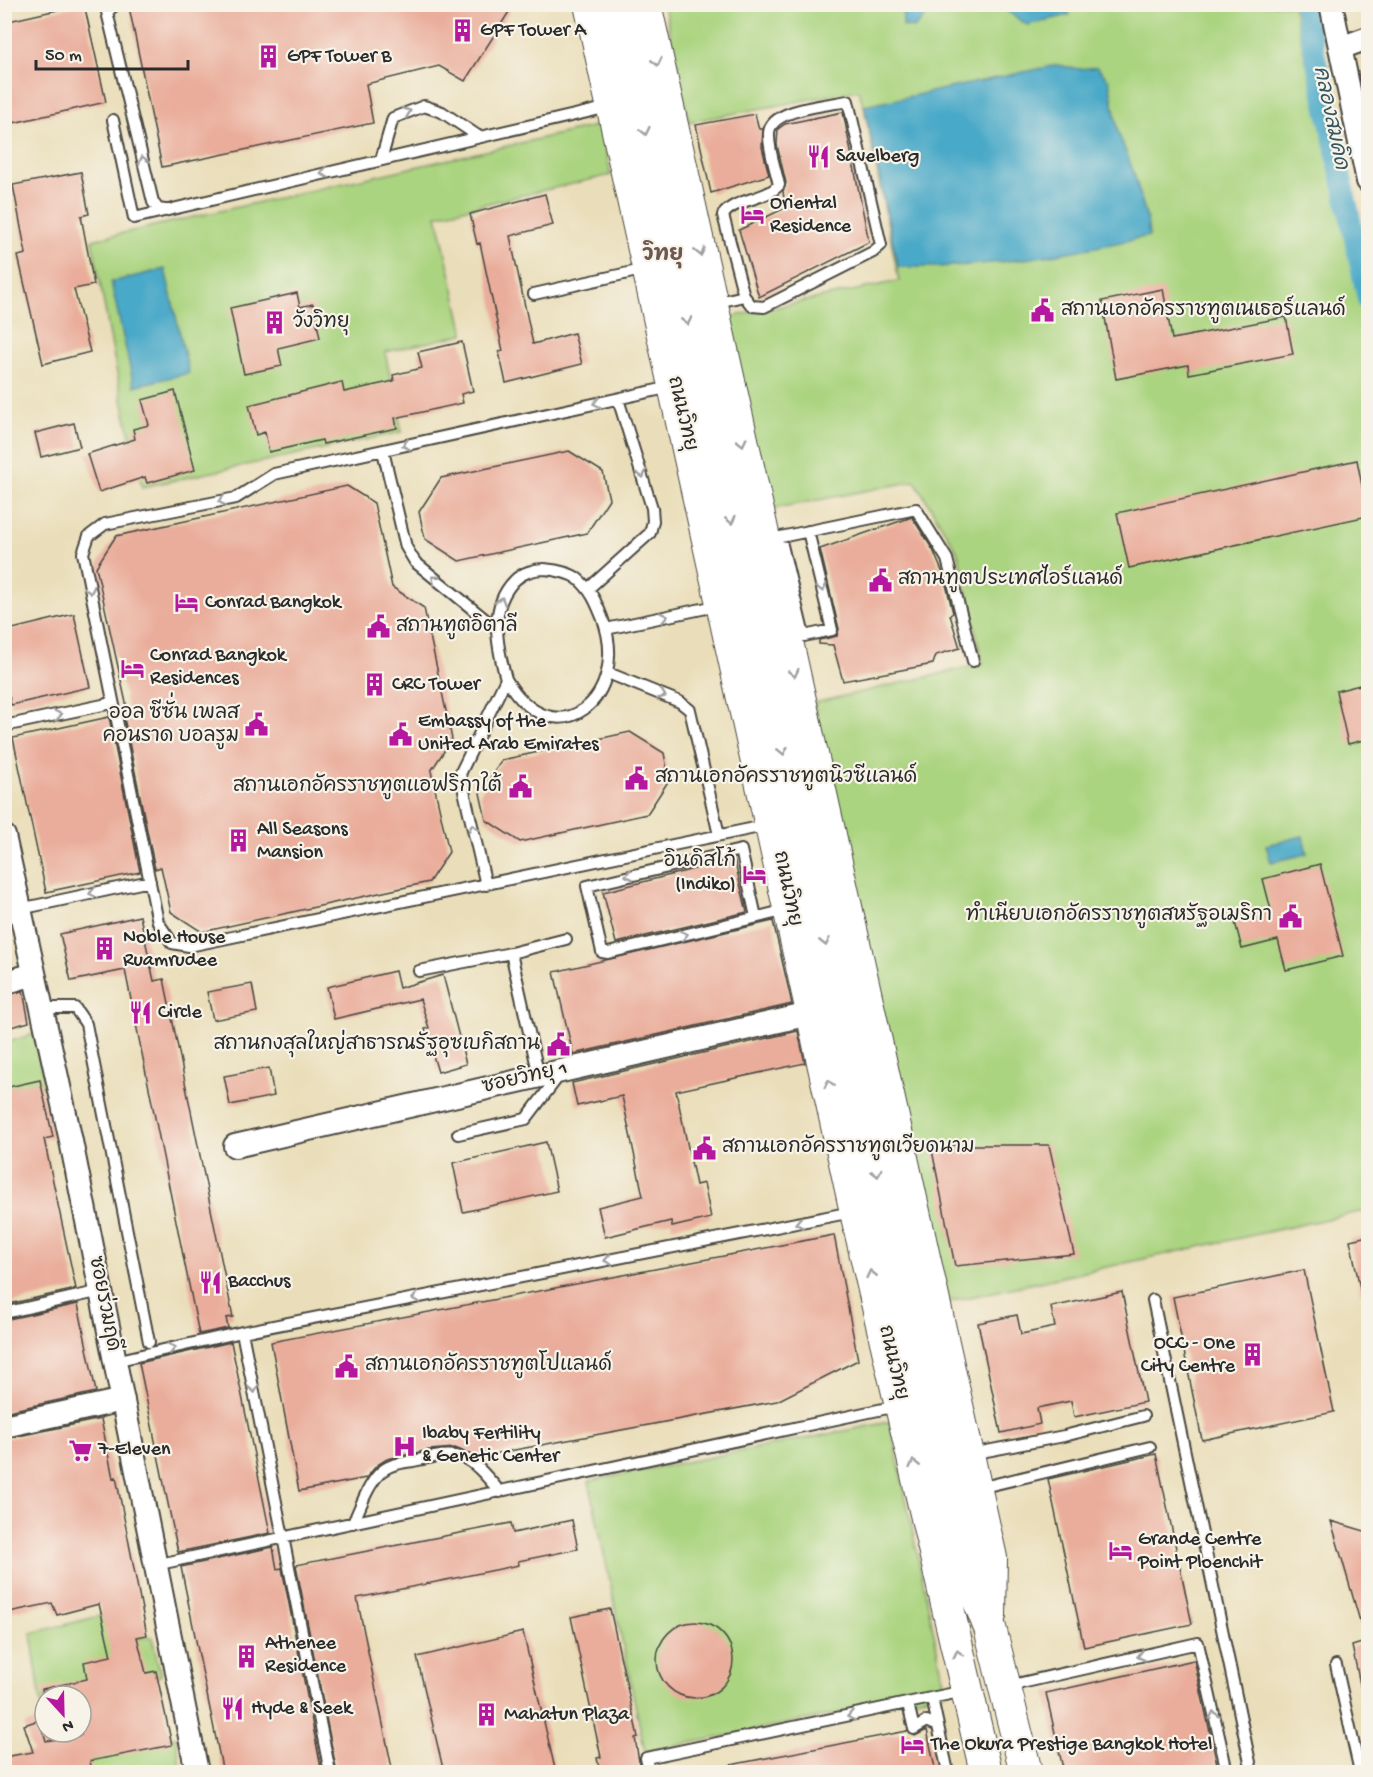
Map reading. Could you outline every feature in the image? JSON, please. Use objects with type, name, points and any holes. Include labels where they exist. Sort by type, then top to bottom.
[{"type":"main road","name":"ถนนวิทยุ","points":[[590,4],[649,268],[687,384]]},
{"type":"main road","name":"ถนนวิทยุ","points":[[617,4],[632,74],[687,384],[699,436],[964,1564],[990,1628],[1026,1773]]},
{"type":"main road","name":"ถนนวิทยุ","points":[[645,4],[711,304],[772,539],[991,1558],[990,1628]]},
{"type":"main road","points":[[614,114],[632,74]]},
{"type":"main road","name":"ถนนวิทยุ","points":[[699,436],[723,605],[856,1212],[986,1773]]},
{"type":"street","points":[[1331,4],[1368,181]]},
{"type":"street","points":[[1340,48],[1368,38]]},
{"type":"street","name":"ซอยร่วมฤดี","points":[[4,836],[101,1291],[196,1773]]},
{"type":"street","points":[[4,983],[34,974]]},
{"type":"street","name":"ซอยวิทยุ 1","points":[[235,1146],[814,1013]]},
{"type":"street","points":[[4,1426],[123,1400]]},
{"type":"lane","points":[[116,4],[107,12],[153,202],[158,209],[165,210]]},
{"type":"lane","points":[[848,101],[881,245],[873,252],[764,307],[752,306],[744,296],[723,215],[728,208],[764,196],[779,185],[769,133],[773,123],[782,115],[848,101]]},
{"type":"lane","points":[[381,160],[393,118],[424,106],[442,112],[478,136]]},
{"type":"lane","points":[[113,120],[134,218],[478,136],[614,114]]},
{"type":"lane","points":[[534,294],[649,268]]},
{"type":"lane","points":[[711,304],[744,296]]},
{"type":"lane","points":[[687,384],[274,474],[236,498],[105,524],[89,536],[83,553],[158,922],[172,943],[189,946],[772,824]]},
{"type":"lane","points":[[589,588],[650,533],[653,521],[652,508],[618,399]]},
{"type":"lane","points":[[383,451],[406,547],[415,562],[497,629]]},
{"type":"lane","points":[[808,531],[832,630],[804,636],[772,539],[808,531],[916,509],[947,559],[973,661]]},
{"type":"lane","points":[[536,569],[574,576],[589,588],[606,629],[611,659],[608,673],[598,697],[584,708],[566,717],[546,717],[532,710],[516,696],[506,679],[499,654],[498,609],[504,591],[518,577],[536,569]]},
{"type":"lane","points":[[606,629],[723,605]]},
{"type":"lane","points":[[608,673],[680,702],[690,710],[719,835]]},
{"type":"lane","points":[[486,885],[460,774],[506,679]]},
{"type":"lane","points":[[4,726],[112,703]]},
{"type":"lane","points":[[756,918],[741,850],[587,886],[602,952],[756,918],[791,909]]},
{"type":"lane","points":[[20,909],[150,881]]},
{"type":"lane","points":[[419,971],[511,953],[566,939]]},
{"type":"lane","points":[[511,953],[539,1076]]},
{"type":"lane","points":[[42,1008],[75,1008],[86,1024],[149,1342]]},
{"type":"lane","points":[[458,1134],[526,1119],[563,1071]]},
{"type":"lane","points":[[115,1361],[242,1332],[856,1212]]},
{"type":"lane","points":[[4,1313],[101,1291]]},
{"type":"lane","points":[[1153,1300],[1252,1773]]},
{"type":"lane","points":[[242,1332],[330,1773]]},
{"type":"lane","points":[[155,1564],[901,1405]]},
{"type":"lane","points":[[973,1475],[1064,1436],[1143,1416]]},
{"type":"lane","points":[[973,1475],[1090,1457],[1100,1459],[1150,1447]]},
{"type":"lane","points":[[353,1523],[381,1472],[389,1466],[446,1454],[464,1457],[477,1465],[500,1492]]},
{"type":"lane","points":[[1005,1687],[1198,1643],[1227,1773]]},
{"type":"lane","points":[[1336,1665],[1360,1773]]},
{"type":"lane","points":[[649,1773],[646,1758],[966,1691]]},
{"type":"lane","points":[[932,1698],[948,1773]]},
{"type":"lane","points":[[908,1704],[914,1729],[919,1723],[927,1721],[938,1726]]},
{"type":"green space","points":[[664,5],[1293,5],[1368,326],[1368,1210],[947,1302],[814,703],[983,664],[958,553],[915,481],[766,510],[725,318],[899,281],[864,106],[858,90],[689,122]]},
{"type":"green space","points":[[600,125],[611,175],[437,215],[464,334],[385,352],[402,432],[142,487],[122,400],[92,240]]},
{"type":"green space","points":[[34,1034],[45,1085],[5,1093],[5,1043]]},
{"type":"green space","points":[[890,1422],[946,1692],[645,1752],[589,1481]]},
{"type":"green space","points":[[104,1615],[125,1639],[152,1637],[161,1676],[129,1682],[138,1740],[176,1737],[181,1772],[51,1772],[48,1744],[93,1744],[93,1684],[39,1684],[31,1633]]},
{"type":"water","points":[[903,4],[936,5],[914,28],[903,26]]},
{"type":"water","points":[[1071,4],[1069,15],[1027,25],[998,5]]},
{"type":"water","points":[[1057,65],[1079,69],[1097,67],[1109,80],[1118,132],[1134,173],[1147,219],[1149,236],[1087,249],[993,263],[898,267],[864,106]]},
{"type":"water","points":[[165,269],[189,373],[134,386],[111,282]]},
{"type":"water","points":[[1303,836],[1307,854],[1271,862],[1266,845]]},
{"type":"building","points":[[84,4],[106,102],[4,125],[4,22]]},
{"type":"building","points":[[140,4],[514,4],[465,81],[439,66],[366,84],[373,123],[162,167],[129,7]]},
{"type":"building","points":[[843,112],[869,242],[759,297],[739,230],[785,208],[783,191],[786,183],[777,145],[778,129],[785,124]]},
{"type":"building","points":[[755,114],[759,129],[763,129],[762,147],[769,175],[711,193],[696,125]]},
{"type":"building","points":[[81,172],[89,214],[81,216],[94,285],[74,289],[90,352],[43,364],[18,256],[26,254],[13,185]]},
{"type":"building","points":[[545,194],[553,225],[510,236],[533,344],[574,333],[582,364],[506,383],[499,352],[503,351],[480,243],[477,244],[470,214]]},
{"type":"building","points":[[1163,289],[1172,339],[1286,317],[1293,354],[1189,374],[1188,365],[1116,379],[1102,301]]},
{"type":"building","name":"วังวิทยุ","points":[[297,293],[300,307],[313,304],[320,338],[278,348],[282,366],[244,374],[230,308]]},
{"type":"building","points":[[462,342],[473,391],[461,394],[463,403],[395,418],[397,428],[323,444],[322,440],[269,452],[265,432],[256,435],[249,405],[342,382],[344,392],[394,381],[393,375],[422,368],[418,352]]},
{"type":"building","points":[[175,391],[195,470],[147,483],[145,477],[99,492],[87,454],[135,439],[133,429],[149,425],[142,400]]},
{"type":"building","points":[[74,423],[80,447],[41,457],[35,433]]},
{"type":"building","points":[[569,451],[603,472],[609,499],[587,533],[459,561],[425,539],[419,512],[441,478]]},
{"type":"building","points":[[1357,460],[1368,516],[1129,568],[1117,513]]},
{"type":"building","points":[[347,486],[374,503],[392,587],[424,608],[452,739],[431,771],[449,852],[429,882],[202,932],[171,912],[161,867],[155,869],[123,713],[128,712],[96,567],[116,536]]},
{"type":"building","points":[[912,517],[933,550],[944,576],[953,613],[950,615],[960,648],[936,655],[933,664],[843,681],[833,645],[819,644],[819,640],[837,636],[839,629],[820,549]]},
{"type":"building","points":[[74,614],[90,687],[11,705],[4,675],[4,631]]},
{"type":"building","points":[[1368,683],[1368,739],[1348,744],[1336,691]]},
{"type":"building","points":[[109,717],[140,872],[46,892],[13,738]]},
{"type":"building","points":[[630,732],[664,753],[669,780],[647,814],[520,842],[486,820],[480,793],[502,760]]},
{"type":"building","points":[[734,859],[747,912],[616,943],[603,892]]},
{"type":"building","name":"ทำเนียบเอกอัครราชทูตสหรัฐอเมริกา","points":[[1320,864],[1343,956],[1286,970],[1278,940],[1242,949],[1234,918],[1271,910],[1263,879]]},
{"type":"building","points":[[140,916],[154,981],[164,979],[233,1317],[226,1318],[228,1328],[199,1334],[125,970],[71,981],[60,934]]},
{"type":"building","points":[[773,921],[792,1004],[573,1054],[554,972]]},
{"type":"building","points":[[395,971],[399,988],[443,975],[466,1064],[438,1072],[425,1029],[429,1028],[420,999],[334,1019],[327,987]]},
{"type":"building","points":[[252,984],[257,1012],[213,1020],[207,992]]},
{"type":"building","points":[[23,991],[29,1022],[4,1029],[4,996]]},
{"type":"building","points":[[798,1031],[805,1063],[676,1091],[696,1185],[704,1183],[711,1218],[672,1227],[671,1221],[605,1237],[598,1207],[643,1196],[622,1096],[577,1106],[572,1083]]},
{"type":"building","points":[[269,1068],[274,1096],[230,1105],[224,1076]]},
{"type":"building","points":[[40,1080],[53,1137],[44,1139],[76,1289],[4,1305],[4,1088]]},
{"type":"building","points":[[546,1142],[557,1191],[463,1212],[453,1163]]},
{"type":"building","points":[[931,1145],[1049,1145],[1074,1254],[955,1266]]},
{"type":"building","points":[[834,1235],[858,1360],[777,1401],[477,1457],[455,1448],[429,1450],[387,1459],[377,1465],[366,1478],[299,1491],[271,1342]]},
{"type":"building","points":[[1368,1236],[1368,1292],[1361,1293],[1350,1240]]},
{"type":"building","name":"OCC - One City Centre","points":[[1304,1270],[1334,1412],[1202,1440],[1173,1297]]},
{"type":"building","points":[[1122,1292],[1145,1402],[1074,1417],[1071,1401],[1037,1408],[1040,1424],[1001,1433],[978,1323],[1017,1315],[1021,1334],[1055,1327],[1051,1307]]},
{"type":"building","points":[[78,1304],[96,1392],[4,1412],[4,1320]]},
{"type":"building","points":[[231,1342],[270,1533],[178,1552],[139,1363]]},
{"type":"building","points":[[101,1419],[113,1478],[116,1477],[147,1635],[137,1637],[146,1673],[156,1671],[172,1745],[90,1761],[92,1771],[83,1773],[4,1773],[4,1757],[33,1752],[24,1725],[33,1722],[33,1744],[93,1744],[93,1684],[64,1684],[87,1679],[84,1662],[111,1656],[99,1604],[57,1615],[52,1603],[4,1613],[4,1439]]},
{"type":"building","name":"Grande Centre Point Ploenchit","points":[[1156,1454],[1192,1624],[1084,1647],[1048,1479]]},
{"type":"building","points":[[572,1520],[578,1549],[518,1561],[519,1565],[357,1598],[393,1773],[337,1773],[296,1565],[511,1523],[513,1533]]},
{"type":"building","points":[[1331,1521],[1368,1532],[1368,1635],[1364,1635]]},
{"type":"building","points":[[273,1547],[277,1569],[282,1568],[322,1773],[223,1773],[181,1567]]},
{"type":"building","points":[[610,1609],[638,1737],[635,1738],[641,1773],[600,1773],[597,1758],[601,1757],[571,1617]]},
{"type":"building","points":[[695,1622],[710,1625],[722,1633],[730,1645],[733,1660],[730,1675],[722,1687],[710,1695],[695,1698],[680,1695],[668,1687],[660,1675],[657,1660],[660,1645],[668,1633],[680,1625]]},
{"type":"building","name":"Mahatun Plaza","points":[[523,1632],[556,1773],[444,1773],[417,1657]]},
{"type":"building","points":[[1368,1641],[1368,1689],[1361,1689],[1352,1646]]},
{"type":"building","points":[[1194,1660],[1219,1773],[1064,1773],[1046,1693]]},
{"type":"building","points":[[927,1730],[936,1773],[731,1773],[730,1765],[907,1731],[915,1736]]},
{"type":"waterway","name":"คลองสมคิด","points":[[1304,4],[1368,301]]},
{"type":"place","name":"GPF Tower A","points":[[462,31]]},
{"type":"place","name":"GPF Tower B","points":[[269,57]]},
{"type":"place","name":"Savelberg","points":[[818,157]]},
{"type":"place","name":"Oriental Residence","points":[[752,215]]},
{"type":"place","name":"สถานเอกอัครราชทูตเนเธอร์แลนด์","points":[[1043,311]]},
{"type":"place","name":"วังวิทยุ","points":[[275,323]]},
{"type":"place","name":"สถานทูตประเทศไอร์แลนด์","points":[[880,580]]},
{"type":"place","name":"Conrad Bangkok","points":[[187,603]]},
{"type":"place","name":"สถานทูตอิตาลี","points":[[378,627]]},
{"type":"place","name":"Conrad Bangkok Residences","points":[[132,668]]},
{"type":"place","name":"CRC Tower","points":[[374,685]]},
{"type":"place","name":"ออล ซีซั่น เพลส คอนราด บอลรูม","points":[[257,725]]},
{"type":"place","name":"Embassy of the United Arab Emirates","points":[[400,734]]},
{"type":"place","name":"สถานเอกอัครราชทูตนิวซีแลนด์","points":[[637,778]]},
{"type":"place","name":"สถานเอกอัครราชทูตแอฟริกาใต้","points":[[520,787]]},
{"type":"place","name":"All Seasons Mansion","points":[[239,841]]},
{"type":"place","name":"อินดิสโก้ (Indiko)","points":[[754,874]]},
{"type":"place","name":"ทำเนียบเอกอัครราชทูตสหรัฐอเมริกา","points":[[1290,916]]},
{"type":"place","name":"Noble House Ruamrudee","points":[[105,949]]},
{"type":"place","name":"Circle","points":[[140,1013]]},
{"type":"place","name":"สถานกงสุลใหญ่สาธารณรัฐอุซเบกิสถาน","points":[[558,1045]]},
{"type":"place","name":"สถานเอกอัครราชทูตเวียดนาม","points":[[704,1148]]},
{"type":"place","name":"Bacchus","points":[[210,1282]]},
{"type":"place","name":"OCC - One City Centre","points":[[1253,1355]]},
{"type":"place","name":"สถานเอกอัครราชทูตโปแลนด์","points":[[347,1366]]},
{"type":"place","name":"Ibaby Fertility & Genetic Center","points":[[404,1446]]},
{"type":"place","name":"7-Eleven","points":[[80,1450]]},
{"type":"place","name":"Grande Centre Point Ploenchit","points":[[1120,1551]]},
{"type":"place","name":"Athenee Residence","points":[[247,1656]]},
{"type":"place","name":"Hyde & Seek","points":[[233,1709]]},
{"type":"place","name":"Mahatun Plaza","points":[[486,1715]]},
{"type":"place","name":"The Okura Prestige Bangkok Hotel","points":[[913,1745]]},
{"type":"district","name":"วิทยุ","points":[[663,256]]}]
